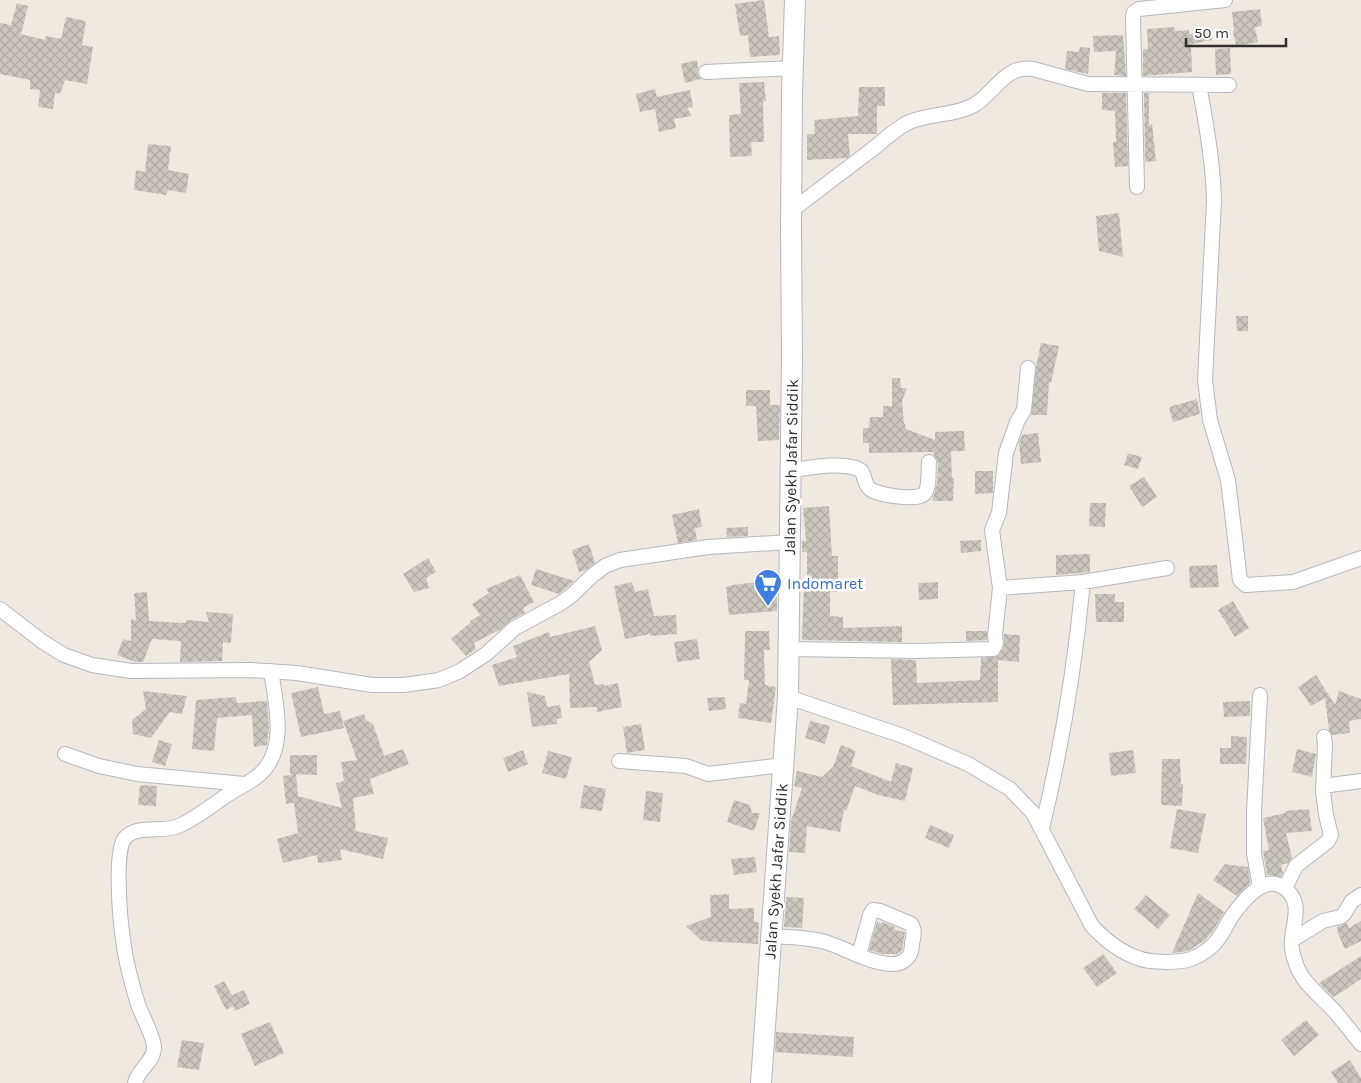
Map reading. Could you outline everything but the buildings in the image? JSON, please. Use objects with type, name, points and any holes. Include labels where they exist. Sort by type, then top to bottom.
[{"type":"main road","name":"Jalan Syekh Jafar Siddik","points":[[761,1083],[788,697],[792,331],[791,211],[795,0]]},
{"type":"street","points":[[1137,188],[1133,16],[1136,9],[1224,0]]},
{"type":"street","points":[[706,72],[793,68]]},
{"type":"street","points":[[791,211],[907,124],[925,117],[970,107],[1015,70],[1033,69],[1088,84],[1230,85]]},
{"type":"street","points":[[1199,85],[1211,156],[1213,180],[1206,395],[1210,420],[1228,480],[1240,580],[1246,585],[1293,582],[1361,558]]},
{"type":"street","points":[[789,649],[916,651],[994,648],[1000,588],[992,530],[999,513],[1006,453],[1016,422],[1024,410],[1028,368]]},
{"type":"street","points":[[791,470],[838,466],[860,469],[870,489],[917,498],[925,493],[929,462]]},
{"type":"street","points":[[0,609],[43,642],[64,655],[92,665],[131,671],[271,671],[372,685],[404,685],[439,680],[460,671],[486,654],[515,628],[561,603],[592,575],[605,566],[620,560],[708,547],[790,542]]},
{"type":"street","points":[[1000,588],[1083,582],[1167,568]]},
{"type":"street","points":[[1042,828],[1055,778],[1069,698],[1083,582]]},
{"type":"street","points":[[135,1083],[139,1072],[152,1056],[154,1046],[137,1004],[123,939],[119,862],[121,846],[125,838],[131,833],[166,829],[182,824],[259,776],[269,764],[277,739],[276,710],[271,671]]},
{"type":"street","points":[[1260,695],[1254,812],[1254,853],[1260,887]]},
{"type":"street","points":[[788,697],[903,736],[968,764],[1010,789],[1033,813],[1042,828],[1092,926],[1104,939],[1118,949],[1140,959],[1163,962],[1191,959],[1218,939],[1231,917],[1246,899],[1260,887],[1274,885],[1285,888],[1295,900],[1296,906],[1292,940],[1298,970],[1311,988],[1336,1013],[1361,1044]]},
{"type":"street","points":[[1285,888],[1296,866],[1330,838],[1323,786],[1324,737]]},
{"type":"street","points":[[65,754],[99,766],[137,774],[244,784]]},
{"type":"street","points":[[619,761],[686,766],[708,774],[783,766]]},
{"type":"street","points":[[1323,786],[1361,781]]},
{"type":"street","points":[[1292,940],[1322,921],[1340,917],[1352,901],[1361,895]]},
{"type":"street","points":[[771,936],[807,938],[825,942],[859,955],[884,964],[904,961],[909,957],[914,935],[913,927],[911,924],[873,910],[859,955]]},
{"type":"place","name":"Indomaret","points":[[768,607]]}]
